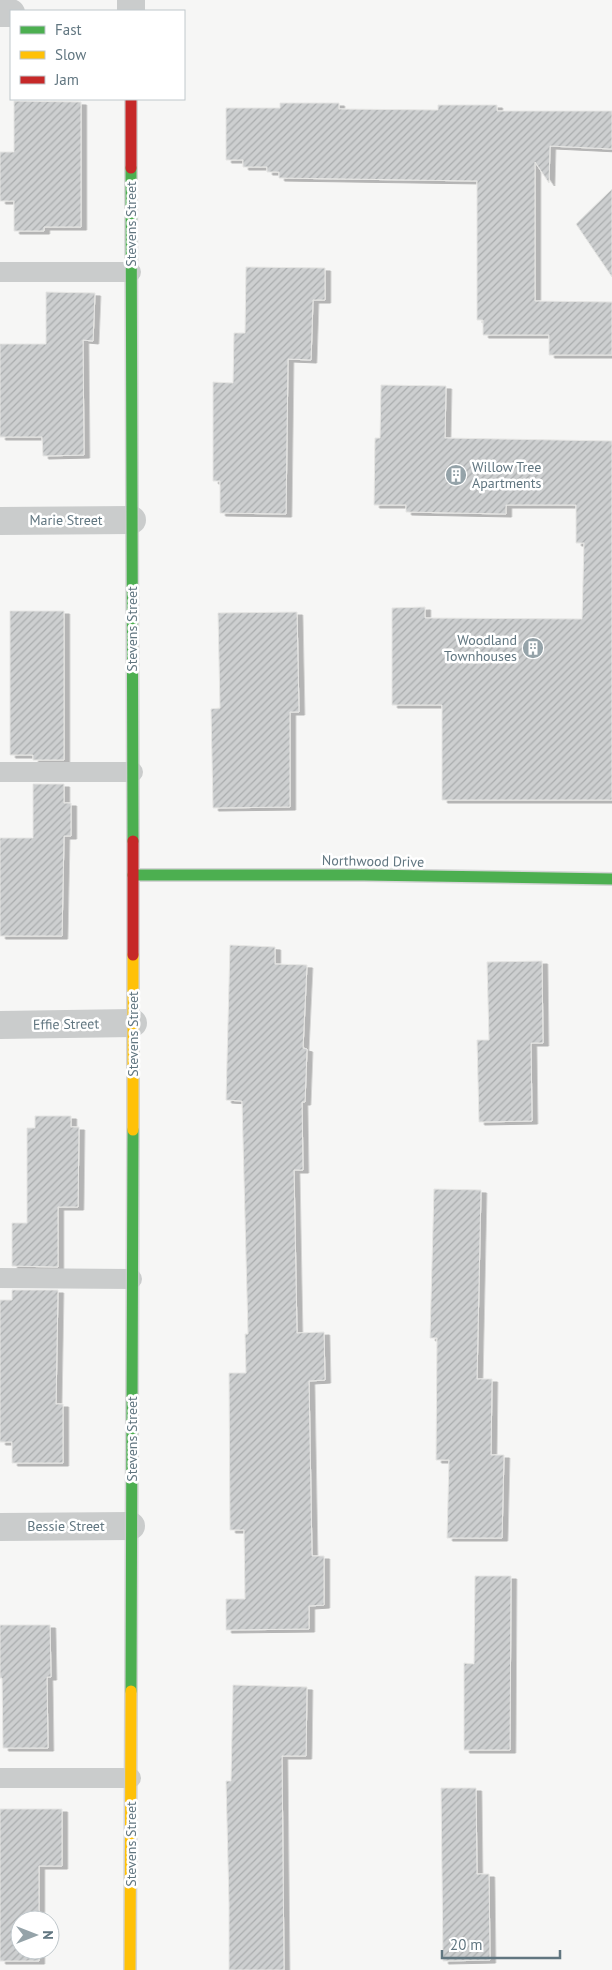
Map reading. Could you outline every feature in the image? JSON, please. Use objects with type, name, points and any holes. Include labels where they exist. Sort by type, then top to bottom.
[{"type":"street","name":"Stevens Street","points":[[130,1970],[133,1023],[132,100]]},
{"type":"street","name":"Marie Street","points":[[0,521],[132,520]]},
{"type":"street","name":"Northwood Drive","points":[[133,875],[364,875],[612,879]]},
{"type":"street","name":"Effie Street","points":[[0,1025],[133,1023]]},
{"type":"street","name":"Bessie Street","points":[[0,1526],[132,1526]]},
{"type":"lane","points":[[0,272],[132,272]]},
{"type":"lane","points":[[0,772],[133,772]]},
{"type":"lane","points":[[0,1278],[132,1279]]},
{"type":"lane","points":[[0,1778],[131,1778]]},
{"type":"building","points":[[14,101],[81,102],[81,227],[44,227],[44,231],[14,231],[14,201],[0,201],[0,152],[14,152]]},
{"type":"building","points":[[280,103],[339,103],[339,109],[438,110],[438,105],[497,105],[497,111],[612,111],[612,149],[550,146],[549,183],[535,162],[535,301],[612,302],[612,355],[549,355],[549,335],[483,335],[483,320],[477,320],[477,181],[279,178],[279,172],[267,172],[267,167],[243,167],[243,160],[226,160],[226,108],[280,108]]},
{"type":"building","points":[[612,189],[612,277],[576,224]]},
{"type":"building","points":[[246,267],[325,268],[325,300],[313,300],[311,360],[288,359],[286,514],[220,513],[220,481],[213,481],[213,382],[233,383],[234,333],[245,333]]},
{"type":"building","points":[[46,292],[95,293],[93,341],[83,340],[84,455],[43,456],[42,437],[0,437],[0,344],[46,344]]},
{"type":"building","points":[[381,385],[446,386],[445,438],[612,441],[612,800],[442,800],[442,705],[392,705],[392,608],[425,607],[425,618],[582,619],[584,543],[576,543],[576,505],[506,505],[506,514],[406,512],[406,505],[374,505],[375,438],[380,438]]},
{"type":"building","points":[[10,611],[64,611],[64,760],[33,760],[33,755],[10,755]]},
{"type":"building","points":[[297,612],[299,712],[290,712],[290,807],[213,808],[211,709],[220,708],[218,613]]},
{"type":"building","points":[[33,784],[64,784],[64,803],[71,803],[71,836],[64,836],[62,936],[0,936],[0,838],[33,838]]},
{"type":"building","points":[[230,945],[275,947],[275,964],[307,965],[303,1048],[307,1049],[305,1102],[302,1102],[303,1170],[294,1170],[297,1333],[324,1332],[325,1380],[309,1381],[312,1556],[324,1556],[324,1605],[309,1606],[309,1629],[226,1630],[226,1599],[245,1599],[244,1530],[230,1530],[229,1373],[246,1373],[245,1334],[248,1334],[242,1101],[226,1100]]},
{"type":"building","points":[[542,961],[543,1043],[531,1043],[532,1121],[479,1122],[477,1040],[489,1040],[487,962]]},
{"type":"building","points":[[35,1116],[71,1116],[71,1127],[79,1127],[78,1207],[58,1207],[58,1267],[12,1266],[12,1223],[27,1223],[27,1128],[35,1128]]},
{"type":"building","points":[[434,1189],[481,1190],[477,1379],[492,1379],[491,1455],[504,1455],[502,1538],[447,1538],[449,1460],[436,1460],[437,1338],[430,1338]]},
{"type":"building","points":[[12,1290],[58,1290],[56,1404],[63,1404],[63,1463],[12,1463],[12,1442],[0,1442],[0,1300],[12,1300]]},
{"type":"building","points":[[475,1576],[511,1576],[510,1750],[464,1750],[464,1663],[474,1664]]},
{"type":"building","points":[[0,1625],[50,1625],[51,1677],[47,1677],[48,1748],[3,1748]]},
{"type":"building","points":[[233,1685],[307,1687],[306,1756],[282,1756],[284,1970],[229,1970],[226,1781],[231,1781]]},
{"type":"building","points":[[441,1788],[476,1788],[477,1874],[489,1874],[490,1960],[443,1961]]},
{"type":"building","points":[[0,1809],[62,1809],[62,1866],[39,1866],[39,1910],[10,1910],[10,1960],[39,1961],[0,1961]]},
{"type":"traffic: fast","points":[[131,168],[133,841]]},
{"type":"traffic: fast","points":[[133,875],[364,875],[612,879]]},
{"type":"traffic: fast","points":[[131,1691],[133,1130]]},
{"type":"traffic: slow","points":[[133,955],[133,1130]]},
{"type":"traffic: slow","points":[[130,1970],[131,1691]]},
{"type":"traffic: jam","points":[[131,100],[131,168]]},
{"type":"traffic: jam","points":[[133,841],[133,955]]},
{"type":"place","name":"Willow Tree Apartments","points":[[456,475]]},
{"type":"place","name":"Woodland Townhouses","points":[[533,648]]}]
